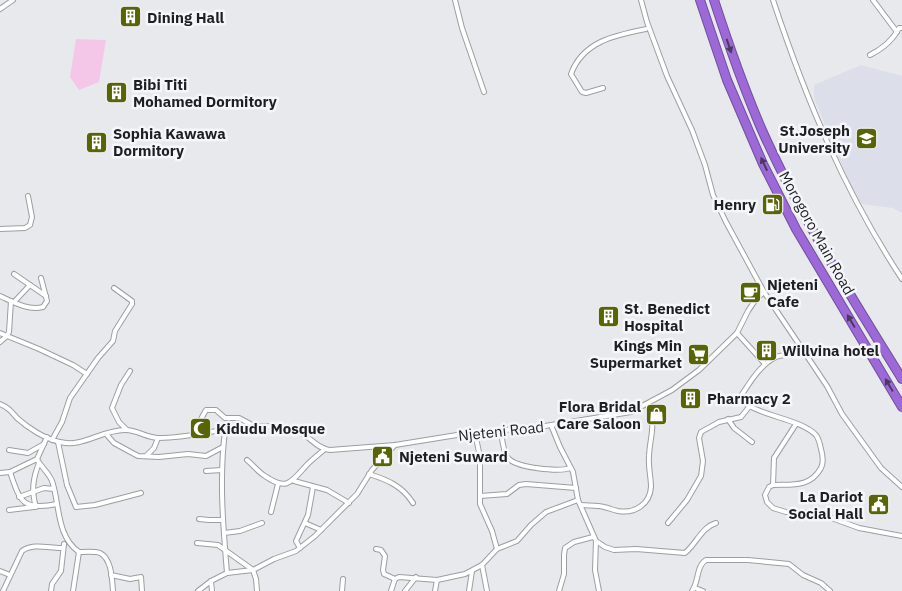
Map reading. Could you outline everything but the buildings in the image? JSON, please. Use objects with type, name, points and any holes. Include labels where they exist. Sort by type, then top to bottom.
[{"type":"highway","name":"Morogoro Main Road","points":[[700,0],[727,80],[763,164],[796,229],[902,407]]},
{"type":"highway","name":"Morogoro Main Road","points":[[714,0],[740,78],[762,129],[810,226],[848,293],[902,379]]},
{"type":"street","points":[[0,8],[12,0]]},
{"type":"street","points":[[455,0],[462,28],[484,92]]},
{"type":"street","points":[[641,0],[667,76],[692,130],[705,165],[713,195],[764,292],[859,438],[881,468],[902,487]]},
{"type":"street","points":[[773,0],[806,95],[831,154],[902,279]]},
{"type":"street","points":[[873,0],[897,32]]},
{"type":"street","points":[[0,8],[2,1]]},
{"type":"street","points":[[870,55],[880,50],[902,28]]},
{"type":"street","points":[[604,88],[586,93],[582,92],[571,74],[574,66],[589,48],[596,43],[619,34],[646,29]]},
{"type":"street","points":[[0,229],[25,228],[30,225],[32,217],[28,196]]},
{"type":"street","points":[[14,274],[46,296]]},
{"type":"street","points":[[0,296],[12,302],[38,308],[46,304],[46,296],[40,278]]},
{"type":"street","points":[[0,342],[7,336],[10,328],[9,313],[12,302],[30,284]]},
{"type":"street","points":[[52,440],[62,422],[70,398],[104,350],[113,341],[115,332],[132,304],[132,300],[114,288]]},
{"type":"street","name":"Njeteni Road","points":[[325,450],[395,445],[475,433],[551,425],[625,413],[647,404],[672,390],[699,370],[737,333],[748,311],[756,299],[764,292]]},
{"type":"street","points":[[0,333],[73,365],[87,374]]},
{"type":"street","points":[[737,333],[765,364]]},
{"type":"street","points":[[804,351],[776,358],[765,364],[741,396],[742,400],[749,407],[796,424],[816,436],[821,449],[822,465],[811,481],[805,484],[772,485],[766,490],[767,502],[773,508],[786,512],[818,513],[859,528],[902,536]]},
{"type":"street","points":[[130,371],[121,384],[112,408],[119,422],[127,430],[148,437],[158,438],[254,426],[296,430],[325,450],[308,464],[294,481],[287,485],[278,484],[264,476],[247,460]]},
{"type":"street","points":[[0,404],[8,407],[18,419],[29,427],[58,442],[72,444],[127,430]]},
{"type":"street","points":[[580,505],[601,506],[628,511],[636,509],[647,501],[651,488],[649,458],[653,418],[647,404]]},
{"type":"street","points":[[668,523],[687,500],[701,476],[703,461],[700,435],[705,430],[728,419],[741,417],[749,407]]},
{"type":"street","points":[[201,419],[206,410],[216,410],[225,418],[238,418],[254,426]]},
{"type":"street","points":[[728,419],[734,428],[752,442]]},
{"type":"street","points":[[772,485],[774,458],[796,424]]},
{"type":"street","points":[[551,425],[570,468],[578,500],[594,539],[595,570],[599,591]]},
{"type":"street","points":[[225,431],[222,470],[222,520],[227,573]]},
{"type":"street","points":[[501,431],[505,453],[511,461],[520,465],[553,470],[570,468]]},
{"type":"street","points":[[475,433],[480,457],[480,504],[492,531],[497,549]]},
{"type":"street","points":[[106,434],[110,440],[136,456],[159,458],[188,454],[206,456],[223,447]]},
{"type":"street","points":[[35,507],[33,477],[47,437]]},
{"type":"street","points":[[146,456],[154,448],[158,438]]},
{"type":"street","points":[[58,442],[67,485],[76,507],[95,505],[141,493]]},
{"type":"street","points":[[9,450],[28,453],[44,444]]},
{"type":"street","points":[[198,591],[227,573],[253,570],[300,548],[322,530],[362,488],[369,474],[395,445]]},
{"type":"street","points":[[0,473],[10,472],[38,461]]},
{"type":"street","points":[[38,461],[50,477],[56,504],[68,541],[79,552],[99,553],[108,563],[113,591]]},
{"type":"street","points":[[206,471],[222,470]]},
{"type":"street","points":[[10,472],[19,497],[35,507]]},
{"type":"street","points":[[369,474],[383,478],[399,487],[413,503]]},
{"type":"street","points":[[294,481],[327,490],[348,503]]},
{"type":"street","points":[[271,512],[278,484]]},
{"type":"street","points":[[480,496],[507,494],[519,485],[526,484],[576,488]]},
{"type":"street","points":[[300,548],[296,541],[310,508],[313,487]]},
{"type":"street","points":[[19,497],[44,488],[54,489]]},
{"type":"street","points":[[376,549],[381,550],[385,556],[384,574],[395,579],[399,577],[416,577],[437,580],[456,577],[482,565],[497,549],[517,540],[546,512],[578,500]]},
{"type":"street","points":[[9,510],[56,504]]},
{"type":"street","points":[[199,519],[222,520]]},
{"type":"street","points":[[559,591],[565,570],[565,548],[574,542],[594,539],[605,547],[614,550],[636,549],[685,553],[709,526],[716,522]]},
{"type":"street","points":[[224,533],[240,531],[262,523]]},
{"type":"street","points":[[305,523],[322,530]]},
{"type":"street","points":[[197,543],[214,544],[253,570],[257,591]]},
{"type":"street","points":[[4,591],[22,551],[35,546],[63,546],[61,571],[52,584],[51,591]]},
{"type":"street","points":[[73,591],[79,552]]},
{"type":"street","points":[[703,591],[693,589],[703,561],[748,560],[789,564],[803,575],[821,583],[830,591]]},
{"type":"street","points":[[482,565],[487,591]]},
{"type":"street","points":[[469,591],[472,570]]},
{"type":"street","points":[[0,572],[10,575]]},
{"type":"street","points":[[111,575],[130,579],[141,578],[142,591]]},
{"type":"street","points":[[405,591],[416,577]]},
{"type":"street","points":[[342,591],[343,579]]},
{"type":"street","points":[[391,591],[395,579]]},
{"type":"street","points":[[435,591],[437,580]]},
{"type":"street","points":[[212,581],[212,591]]},
{"type":"shaded area","points":[[76,39],[106,40],[99,82],[79,90],[70,77]]},
{"type":"shaded area","name":"St.Joseph University","points":[[861,65],[902,76],[902,213],[893,208],[861,204],[848,180],[814,98],[814,85]]},
{"type":"place","name":"Dining Hall","points":[[131,17]]},
{"type":"place","name":"Bibi Titi Mohamed Dormitory","points":[[117,93]]},
{"type":"place","name":"St.Joseph University","points":[[866,139]]},
{"type":"place","name":"Sophia Kawawa Dormitory","points":[[97,142]]},
{"type":"place","name":"Henry","points":[[772,204]]},
{"type":"place","name":"Njeteni Cafe","points":[[751,293]]},
{"type":"place","name":"St. Benedict Hospital","points":[[608,317]]},
{"type":"place","name":"Willvina hotel","points":[[766,350]]},
{"type":"place","name":"Kings Min Supermarket","points":[[698,354]]},
{"type":"place","name":"Pharmacy 2","points":[[691,398]]},
{"type":"place","name":"Flora Bridal Care Saloon","points":[[657,415]]},
{"type":"place","name":"Kidudu Mosque","points":[[200,428]]},
{"type":"place","name":"Njeteni Suward","points":[[383,456]]},
{"type":"place","name":"La Dariot Social Hall","points":[[879,505]]}]
